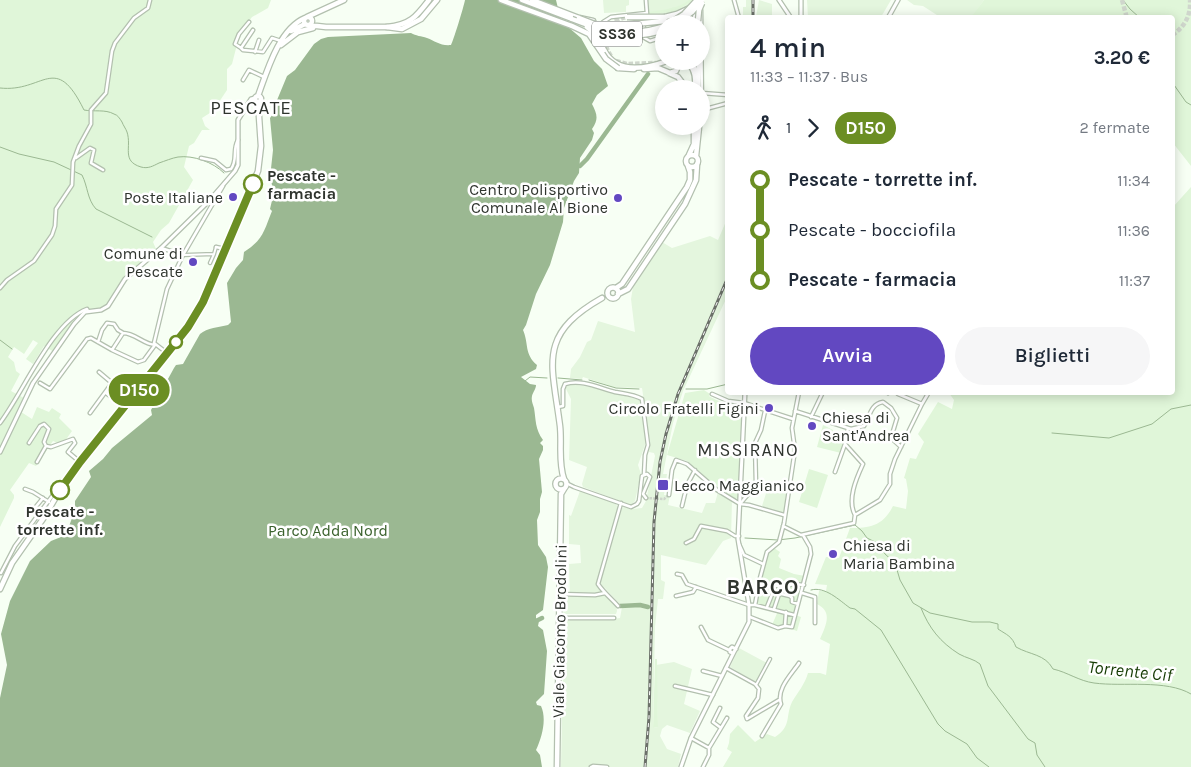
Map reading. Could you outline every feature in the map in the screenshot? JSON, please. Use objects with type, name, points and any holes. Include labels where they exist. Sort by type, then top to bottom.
[{"type":"main road","points":[[277,50],[292,30],[308,21],[316,12],[344,0]]},
{"type":"main road","points":[[387,26],[400,23],[411,17],[425,0]]},
{"type":"main road","points":[[277,50],[298,32],[318,27],[402,25],[418,14],[429,0]]},
{"type":"main road","points":[[0,588],[7,571],[80,462],[196,315],[258,170],[262,146],[256,99],[281,41],[294,25],[308,21],[319,26],[387,26],[402,29],[421,19],[437,0]]},
{"type":"main road","points":[[501,0],[589,34],[610,63],[626,69],[658,68],[678,77],[680,80]]},
{"type":"main road","name":"SS36","points":[[522,0],[620,35],[644,35],[655,32]]},
{"type":"main road","name":"SS36","points":[[532,0],[606,28],[623,32],[646,31],[655,28]]},
{"type":"main road","name":"SS36","points":[[682,15],[693,9],[697,0]]},
{"type":"main road","points":[[688,15],[703,0]]},
{"type":"main road","points":[[699,15],[703,0]]},
{"type":"main road","points":[[779,0],[789,15]]},
{"type":"main road","points":[[801,0],[801,15]]},
{"type":"main road","points":[[890,15],[898,0]]},
{"type":"main road","points":[[627,17],[665,17],[693,9],[693,15]]},
{"type":"main road","points":[[579,18],[614,26],[655,24]]},
{"type":"main road","points":[[572,19],[594,32],[607,56],[619,66],[655,65]]},
{"type":"main road","points":[[308,21],[318,27]]},
{"type":"main road","points":[[668,72],[676,70]]},
{"type":"main road","points":[[0,452],[36,379],[74,324],[88,311],[101,310],[108,306],[126,278],[161,248],[209,201],[235,171],[238,165],[238,120],[248,105],[256,99]]},
{"type":"main road","points":[[565,484],[561,470],[560,429],[552,358],[556,344],[568,322],[602,298],[612,287],[616,288],[622,284],[687,187],[690,180],[690,172],[686,160],[696,135]]},
{"type":"main road","points":[[602,298],[616,298],[618,294],[628,289],[685,204],[696,180],[698,164],[696,156],[697,135]]},
{"type":"main road","points":[[689,155],[696,156]]},
{"type":"main road","points":[[688,166],[694,167],[698,164]]},
{"type":"main road","points":[[616,288],[618,294]]},
{"type":"main road","points":[[608,291],[610,298]]},
{"type":"main road","points":[[681,767],[691,738],[729,662],[731,650],[737,644],[750,617],[738,543],[745,395]]},
{"type":"main road","points":[[561,470],[555,484],[561,494]]},
{"type":"main road","points":[[557,479],[561,478],[565,484]]},
{"type":"main road","points":[[557,488],[565,484]]},
{"type":"main road","name":"Viale Giacomo Brodolini","points":[[557,767],[561,494],[565,484]]},
{"type":"street","points":[[0,288],[7,280],[34,261],[52,234],[56,209],[72,185],[71,172],[74,160],[91,124],[92,110],[106,93],[112,51],[115,43],[134,18],[148,8],[150,0]]},
{"type":"street","points":[[643,29],[647,13],[646,0]]},
{"type":"street","points":[[734,0],[738,15]]},
{"type":"street","points":[[701,8],[702,80]]},
{"type":"street","points":[[603,22],[611,17],[647,13]]},
{"type":"street","points":[[249,22],[239,34],[235,44],[243,50],[263,52],[272,38],[281,41]]},
{"type":"street","points":[[241,48],[253,30]]},
{"type":"street","points":[[589,40],[597,31]]},
{"type":"street","points":[[643,37],[647,41],[655,39]]},
{"type":"street","points":[[255,52],[259,40]]},
{"type":"street","points":[[243,80],[249,70],[265,77]]},
{"type":"street","points":[[710,94],[725,95]]},
{"type":"street","points":[[710,108],[725,104]]},
{"type":"street","points":[[201,158],[214,161],[226,170],[231,170],[236,161],[235,148],[238,140]]},
{"type":"street","points":[[74,160],[90,148],[94,150],[91,163],[103,170]]},
{"type":"street","points":[[156,345],[154,342],[167,289],[183,255],[223,185]]},
{"type":"street","points":[[210,264],[216,247],[225,249]]},
{"type":"street","points":[[161,248],[183,255],[214,254]]},
{"type":"street","points":[[0,423],[46,347],[72,319],[87,309],[88,311]]},
{"type":"street","points":[[98,342],[102,330],[107,324],[114,324],[123,333],[134,335],[168,352]]},
{"type":"street","points":[[112,350],[123,333]]},
{"type":"street","points":[[36,379],[50,390],[84,343],[91,338],[134,361],[140,362],[146,358],[156,345]]},
{"type":"street","points":[[90,413],[112,383],[99,372]]},
{"type":"street","points":[[557,407],[563,406],[563,389],[565,384],[570,382],[583,383],[636,395],[642,399],[648,445],[639,501],[634,506],[565,484]]},
{"type":"street","points":[[106,393],[125,407]]},
{"type":"street","points":[[712,394],[728,401],[744,403],[793,419]]},
{"type":"street","points":[[755,604],[767,552],[780,539],[783,526],[794,450],[793,419],[798,395]]},
{"type":"street","points":[[811,417],[822,395]]},
{"type":"street","points":[[900,395],[922,404]]},
{"type":"street","points":[[855,516],[880,500],[890,484],[890,474],[901,447],[927,395]]},
{"type":"street","points":[[795,411],[848,428],[864,426],[873,407],[883,402],[891,408],[897,418],[891,438],[901,447]]},
{"type":"street","points":[[740,504],[756,485],[755,443],[761,430],[765,411]]},
{"type":"street","points":[[29,443],[43,423],[49,429],[44,442],[46,446],[37,462]]},
{"type":"street","points":[[835,472],[845,444],[848,428]]},
{"type":"street","points":[[46,446],[51,447],[71,439],[74,440],[75,443],[68,452],[80,462]]},
{"type":"street","points":[[804,536],[854,523],[855,516],[852,510],[854,485],[863,464],[845,444]]},
{"type":"street","points":[[669,495],[672,470],[676,460],[687,464],[717,490],[740,504],[784,515]]},
{"type":"street","points":[[682,506],[687,485],[695,470]]},
{"type":"street","points":[[644,475],[647,474],[650,477],[643,494],[646,498]]},
{"type":"street","points":[[25,489],[48,502]]},
{"type":"street","points":[[1,573],[10,554],[53,495]]},
{"type":"street","points":[[30,507],[34,509],[43,498]]},
{"type":"street","points":[[618,606],[604,593],[598,584],[621,503]]},
{"type":"street","points":[[36,518],[41,522]]},
{"type":"street","points":[[686,543],[694,539],[701,526],[727,531],[735,536],[739,536]]},
{"type":"street","points":[[750,617],[778,628],[792,627],[811,554],[810,547],[804,536],[783,526]]},
{"type":"street","points":[[20,540],[25,544]]},
{"type":"street","points":[[738,543],[744,556],[763,564]]},
{"type":"street","points":[[677,574],[682,575],[687,584],[749,605],[755,604],[794,614]]},
{"type":"street","points":[[759,583],[778,587],[796,584],[804,585]]},
{"type":"street","points":[[676,596],[693,592],[696,587]]},
{"type":"street","points":[[767,607],[773,592],[792,598],[792,602],[799,604]]},
{"type":"street","points":[[559,594],[595,595],[604,593]]},
{"type":"street","points":[[802,593],[815,597],[815,623]]},
{"type":"street","points":[[774,609],[780,594]]},
{"type":"street","points":[[785,626],[786,612]]},
{"type":"street","points":[[560,618],[614,618]]},
{"type":"street","points":[[701,627],[708,640],[731,650]]},
{"type":"street","points":[[756,685],[770,659]]},
{"type":"street","points":[[762,736],[780,707],[781,688],[799,663]]},
{"type":"street","points":[[726,668],[756,685],[759,689],[759,694],[746,716],[747,719],[780,700]]},
{"type":"street","points":[[703,671],[722,676]]},
{"type":"street","points":[[675,686],[713,695]]},
{"type":"street","points":[[720,708],[713,722],[721,728]]},
{"type":"street","points":[[703,767],[709,755],[709,748],[727,718]]},
{"type":"street","points":[[691,738],[709,748]]},
{"type":"street","points":[[591,767],[607,767]]},
{"type":"shaded area","points":[[0,0],[271,0],[268,8],[252,17],[240,33],[232,64],[227,69],[227,90],[213,111],[202,118],[205,126],[210,130],[202,130],[194,143],[189,146],[184,167],[193,180],[169,223],[161,230],[153,242],[156,249],[137,267],[105,309],[87,314],[80,319],[54,352],[44,346],[33,364],[26,359],[38,343],[33,340],[24,354],[14,347],[8,357],[14,362],[16,371],[20,374],[11,391],[24,398],[18,410],[32,419],[37,407],[49,412],[52,408],[61,414],[59,418],[72,431],[62,445],[53,441],[36,466],[29,463],[10,490],[14,498],[0,527]]},
{"type":"shaded area","name":"Parco Adda Nord","points":[[465,0],[556,0],[561,21],[581,38],[594,61],[602,69],[608,86],[597,95],[592,104],[596,122],[592,129],[594,133],[592,140],[580,158],[579,173],[564,208],[563,222],[550,265],[536,294],[523,330],[528,353],[537,365],[536,369],[521,377],[530,384],[536,385],[532,401],[537,428],[543,440],[540,443],[543,446],[543,450],[539,459],[542,492],[540,512],[537,520],[538,545],[546,557],[548,567],[543,610],[536,615],[539,621],[538,626],[543,630],[547,651],[544,694],[536,702],[537,705],[541,706],[544,717],[542,734],[536,750],[540,755],[542,767],[0,767],[0,698],[7,665],[1,634],[10,601],[30,561],[51,541],[61,537],[68,529],[75,510],[75,501],[91,477],[89,471],[112,448],[152,415],[151,410],[174,368],[176,365],[183,364],[200,334],[210,329],[228,325],[231,322],[227,283],[243,260],[244,252],[259,239],[272,211],[270,209],[274,192],[270,178],[273,150],[270,118],[276,110],[275,105],[287,76],[295,70],[314,44],[328,37],[411,33],[441,44],[451,45]]},
{"type":"shaded area","points":[[603,0],[629,0],[629,5],[626,6],[626,12],[604,13]]},
{"type":"shaded area","points":[[647,0],[694,0],[684,8],[674,12],[649,14]]},
{"type":"shaded area","points":[[689,0],[693,0],[674,12],[649,14],[649,12],[676,7]]},
{"type":"shaded area","points":[[746,0],[754,0],[754,15],[743,15],[743,7],[746,7]]},
{"type":"shaded area","points":[[759,0],[772,4],[772,15],[756,15]]},
{"type":"shaded area","points":[[807,0],[891,0],[882,15],[808,15]]},
{"type":"shaded area","points":[[907,0],[984,0],[973,15],[937,15],[923,6],[914,5]]},
{"type":"shaded area","points":[[984,0],[1191,0],[1191,166],[1175,146],[1175,15],[973,15]]},
{"type":"shaded area","points":[[1191,187],[1191,767],[723,767],[732,752],[727,749],[730,734],[738,725],[755,742],[767,734],[775,737],[784,729],[792,702],[808,673],[826,675],[830,644],[820,639],[826,624],[827,615],[822,607],[817,604],[819,591],[826,591],[827,585],[815,584],[826,557],[839,558],[850,528],[870,526],[880,522],[893,506],[906,509],[908,491],[906,479],[904,478],[910,458],[916,459],[924,442],[918,434],[938,402],[952,409],[954,400],[950,395],[1175,395],[1175,205]]},
{"type":"shaded area","points":[[725,224],[725,301],[683,391],[673,423],[663,474],[667,474],[664,495],[670,495],[668,505],[702,513],[706,503],[715,503],[718,492],[732,501],[731,538],[723,541],[706,565],[661,555],[661,580],[665,582],[663,599],[658,599],[655,627],[653,728],[658,727],[656,665],[674,662],[692,669],[684,704],[700,711],[690,733],[667,725],[662,729],[660,736],[667,749],[681,754],[678,767],[561,767],[564,620],[607,620],[620,618],[622,607],[646,607],[646,605],[640,603],[620,604],[600,583],[621,509],[625,506],[632,509],[642,508],[646,501],[655,456],[654,453],[649,452],[650,443],[642,388],[614,387],[583,377],[582,379],[570,378],[571,369],[580,357],[587,342],[591,340],[598,321],[635,332],[631,299],[633,287],[662,242],[672,248],[710,236],[718,240]]},
{"type":"shaded area","points":[[566,385],[597,388],[640,400],[646,442],[638,465],[641,474],[635,501],[631,505],[583,487],[582,484],[587,467],[569,460],[571,399]]},
{"type":"shaded area","points":[[704,390],[710,394],[709,396],[731,406],[742,415],[739,498],[735,499],[718,488],[687,461],[667,455],[685,393]]},
{"type":"shaded area","points":[[823,425],[833,430],[833,432],[846,435],[841,453],[817,447]]},
{"type":"shaded area","points":[[809,469],[828,475],[817,508],[799,502]]},
{"type":"shaded area","points":[[770,481],[787,482],[784,513],[762,506]]},
{"type":"shaded area","points":[[580,491],[614,502],[618,507],[597,582],[616,605],[616,614],[563,614],[562,596],[570,597],[569,564],[581,563],[580,545],[569,544],[569,515],[571,516]]},
{"type":"shaded area","points":[[774,548],[780,552],[778,556],[781,559],[779,568],[805,576],[801,600],[795,615],[801,617],[797,631],[783,626],[772,625],[778,611],[756,605],[764,558]]},
{"type":"shaded area","points":[[739,648],[767,663],[756,682],[730,667]]},
{"type":"shaded area","points":[[655,659],[657,659],[658,727],[653,728]]},
{"type":"waterway","points":[[1123,0],[1137,15]]},
{"type":"waterway","points":[[580,166],[648,74]]},
{"type":"waterway","points":[[0,88],[15,88],[56,78],[65,82],[74,92],[84,110],[107,112],[119,117],[127,132],[129,157],[135,164],[144,168],[176,157],[190,157],[209,163],[224,173]]},
{"type":"waterway","points":[[1175,86],[1186,102],[1191,105]]},
{"type":"waterway","points":[[0,147],[19,154],[54,162],[82,175],[91,201],[96,209],[152,237]]},
{"type":"waterway","points":[[0,340],[12,349]]},
{"type":"waterway","points":[[525,381],[530,377],[547,378]]},
{"type":"waterway","points":[[558,378],[582,380]]},
{"type":"waterway","points":[[589,380],[616,388],[639,389]]},
{"type":"waterway","points":[[686,389],[707,389],[725,385]]},
{"type":"waterway","points":[[1052,433],[1109,438],[1152,424],[1171,409],[1191,405]]},
{"type":"waterway","name":"Torrente Cif","points":[[745,538],[778,540],[795,538],[855,525],[867,538],[879,544],[885,554],[895,563],[900,580],[913,603],[930,613],[972,622],[998,624],[998,629],[1007,634],[1016,647],[1046,660],[1053,669],[1083,680],[1105,684],[1157,685],[1181,689],[1191,694]]},
{"type":"waterway","points":[[811,590],[816,589],[832,594],[850,608],[855,609],[881,630],[938,724],[945,731],[967,744],[977,758],[989,767]]},
{"type":"waterway","name":"Torrente Cif","points":[[620,606],[640,605],[648,607]]},
{"type":"waterway","points":[[921,608],[932,628],[946,645],[959,654],[980,664],[988,686],[1028,739],[1035,743],[1037,755],[1045,767]]},
{"type":"waterway","name":"Torrente Cif","points":[[538,620],[542,618]]},
{"type":"tunnel","points":[[1122,0],[1126,15]]},
{"type":"tunnel","points":[[1175,32],[1186,20],[1190,0]]},
{"type":"tunnel","points":[[611,56],[607,50],[607,32],[614,22],[627,17]]},
{"type":"tunnel","points":[[616,61],[627,64],[655,63]]},
{"type":"tunnel","points":[[646,498],[664,499],[669,495]]},
{"type":"railway","points":[[753,0],[753,15]]},
{"type":"railway","points":[[645,767],[649,717],[654,522],[660,462],[678,394],[725,284]]},
{"type":"bus line","name":"D150","points":[[60,490],[196,315],[253,184]]},
{"type":"place","name":"Pescate - farmacia","points":[[253,184]]},
{"type":"place","name":"Poste Italiane","points":[[233,197]]},
{"type":"place","name":"Centro Polisportivo Comunale Al Bione","points":[[618,198]]},
{"type":"place","name":"Comune di Pescate","points":[[193,262]]},
{"type":"place","name":"Circolo Fratelli Figini","points":[[769,408]]},
{"type":"place","name":"Chiesa di Sant'Andrea","points":[[812,426]]},
{"type":"place","name":"Lecco Maggianico","points":[[663,485]]},
{"type":"place","name":"Pescate - torrette inf.","points":[[60,490]]},
{"type":"place","name":"Chiesa di Maria Bambina","points":[[833,554]]},
{"type":"district","name":"PESCATE","points":[[251,107]]},
{"type":"district","name":"MISSIRANO","points":[[748,450]]},
{"type":"district","name":"BARCO","points":[[763,587]]}]
